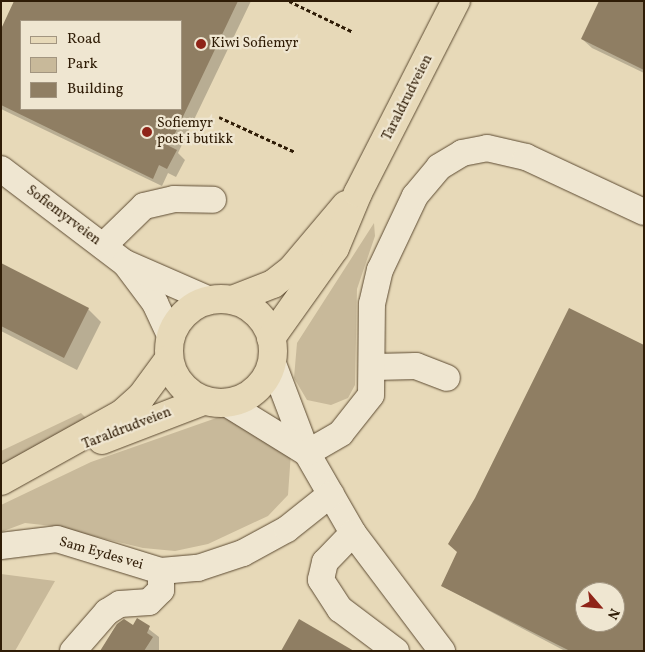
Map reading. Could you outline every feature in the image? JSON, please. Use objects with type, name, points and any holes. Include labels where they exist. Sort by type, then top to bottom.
[{"type":"main road","name":"Taraldrudveien","points":[[272,349],[335,248],[358,193],[456,1]]},
{"type":"main road","name":"Taraldrudveien","points":[[221,300],[273,284],[292,270],[358,193]]},
{"type":"main road","points":[[221,300],[253,310],[272,349],[256,390],[214,402],[180,385],[170,348],[184,314],[221,300]]},
{"type":"main road","name":"Taraldrudveien","points":[[1,481],[50,457],[123,413],[141,397],[170,348]]},
{"type":"main road","name":"Taraldrudveien","points":[[50,457],[214,402]]},
{"type":"street","points":[[307,453],[340,433],[358,415],[371,395],[374,367],[372,304],[383,263],[415,196],[439,167],[462,153],[487,148],[526,157],[644,212]]},
{"type":"street","name":"Sofiemyrveien","points":[[1,169],[125,263],[155,303],[170,348]]},
{"type":"street","points":[[103,246],[144,206],[174,199],[213,200]]},
{"type":"street","name":"Sofiemyrveien","points":[[125,263],[221,300]]},
{"type":"street","points":[[272,349],[307,453],[353,533],[442,651]]},
{"type":"street","points":[[374,367],[416,366],[447,378]]},
{"type":"street","points":[[214,402],[307,453]]},
{"type":"street","name":"Sam Eydes vei","points":[[1,546],[57,540],[161,571],[198,568],[243,553],[287,529],[331,494]]},
{"type":"street","points":[[353,533],[325,562],[321,580],[340,609],[396,651]]},
{"type":"street","points":[[73,651],[106,612],[120,604],[149,602],[162,590],[161,571]]},
{"type":"street","points":[[404,651],[421,624]]},
{"type":"path","points":[[289,1],[353,32]]},
{"type":"path","points":[[219,117],[295,152]]},
{"type":"green space","points":[[374,223],[375,236],[357,289],[355,385],[348,398],[331,405],[307,400],[294,378],[297,343]]},
{"type":"green space","points":[[81,413],[88,420],[1,470],[1,451]]},
{"type":"green space","points":[[222,416],[291,452],[288,495],[268,516],[208,544],[175,551],[143,548],[52,526],[25,523],[1,532],[1,505],[91,462]]},
{"type":"green space","points":[[1,574],[55,581],[15,651],[1,651]]},
{"type":"building","points":[[14,1],[238,1],[169,146],[177,150],[167,169],[159,165],[153,179],[1,105],[1,29]]},
{"type":"building","points":[[599,1],[644,1],[644,70],[581,39]]},
{"type":"building","points":[[1,263],[89,308],[64,358],[1,326]]},
{"type":"building","points":[[569,308],[644,345],[644,651],[570,651],[441,586],[457,552],[448,544],[475,498]]},
{"type":"building","points":[[137,618],[150,626],[147,633],[153,637],[144,651],[100,651],[117,624],[124,619],[133,625]]},
{"type":"building","points":[[299,619],[354,651],[281,651]]},
{"type":"place","name":"Kiwi Sofiemyr","points":[[201,44]]},
{"type":"place","name":"Sofiemyr post i butikk","points":[[147,132]]}]
